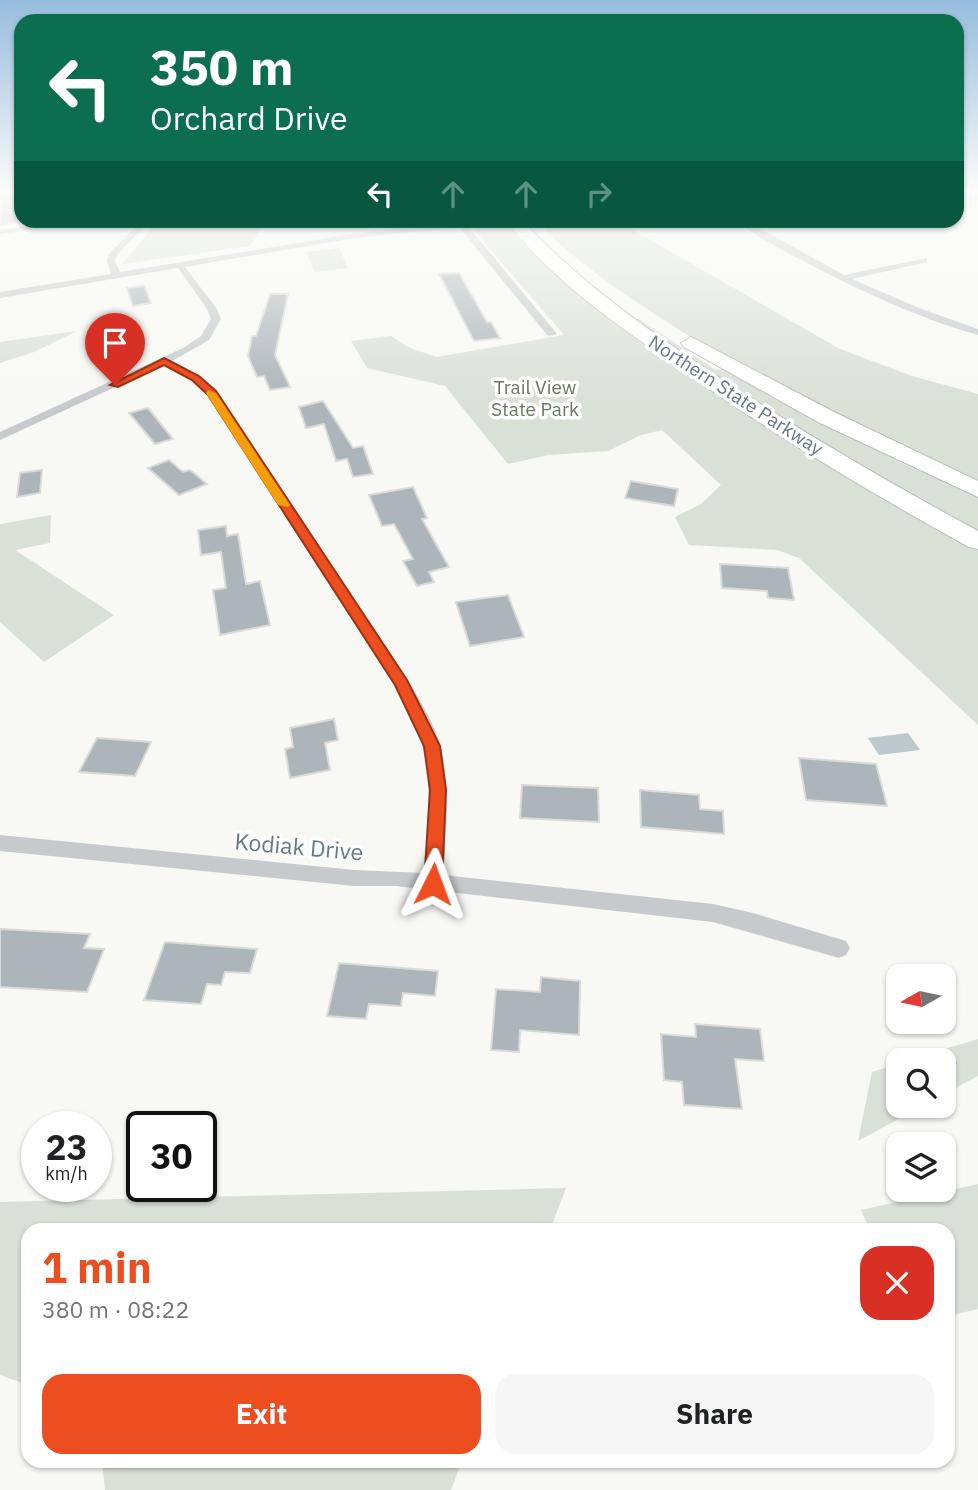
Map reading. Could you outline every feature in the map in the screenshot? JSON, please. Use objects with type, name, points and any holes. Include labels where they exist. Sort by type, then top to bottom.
[{"type":"highway","name":"Northern State Parkway","points":[[555,262],[574,280],[654,343],[835,460],[978,541]]},
{"type":"highway","name":"Northern State Parkway","points":[[576,262],[687,341],[826,417],[978,490]]},
{"type":"street","points":[[111,262],[116,275]]},
{"type":"street","points":[[0,295],[194,262]]},
{"type":"street","points":[[492,262],[552,334]]},
{"type":"street","points":[[814,262],[919,313],[978,331]]},
{"type":"street","points":[[844,278],[917,262]]},
{"type":"street","points":[[0,436],[164,361],[205,338],[216,319],[212,309],[179,264]]},
{"type":"street","points":[[164,361],[195,378],[212,394],[402,684],[422,721],[432,746],[438,790],[433,884]]},
{"type":"street","name":"Kodiak Drive","points":[[0,843],[354,878],[396,878],[713,913],[839,948]]},
{"type":"green space","points":[[310,262],[345,262],[348,268],[314,272]]},
{"type":"green space","name":"Trail View State Park","points":[[501,262],[543,262],[621,328],[720,396],[809,452],[978,550],[978,725],[799,558],[777,550],[689,545],[675,517],[701,504],[721,485],[662,430],[641,435],[608,451],[548,455],[508,464],[445,386],[367,368],[351,341],[391,336],[410,348],[437,357],[564,335]]},
{"type":"green space","points":[[581,262],[688,262],[840,349],[912,376],[978,394],[978,483],[846,421],[717,353],[609,283]]},
{"type":"green space","points":[[634,319],[639,319],[716,370],[723,369],[898,461],[978,497],[978,535],[803,431]]},
{"type":"green space","points":[[77,331],[34,352],[0,363],[0,342]]},
{"type":"green space","points":[[51,515],[50,543],[15,550],[114,615],[44,662],[0,622],[0,524]]},
{"type":"green space","points":[[978,1039],[978,1076],[956,1087],[956,1048],[948,1048]]},
{"type":"green space","points":[[886,1068],[886,1118],[900,1118],[858,1141],[872,1072]]},
{"type":"green space","points":[[978,1184],[978,1309],[955,1315],[955,1223],[867,1223],[861,1210],[897,1202],[956,1202],[956,1189]]},
{"type":"green space","points":[[566,1188],[553,1223],[21,1223],[21,1382],[0,1375],[0,1202],[112,1202],[112,1199],[126,1199],[126,1202],[217,1202],[217,1197]]},
{"type":"green space","points":[[103,1468],[459,1468],[451,1490],[105,1490]]},
{"type":"shaded area","points":[[908,733],[920,750],[879,755],[868,738]]},
{"type":"building","points":[[459,273],[487,322],[491,322],[500,338],[474,341],[439,274]]},
{"type":"building","points":[[144,286],[151,303],[133,306],[127,288]]},
{"type":"building","points":[[270,294],[288,294],[275,355],[290,387],[270,390],[264,376],[257,377],[248,356],[252,336],[256,336]]},
{"type":"building","points":[[323,401],[353,448],[363,446],[373,474],[353,477],[347,459],[336,461],[324,424],[306,428],[299,407]]},
{"type":"building","points":[[148,408],[173,439],[155,444],[129,413]]},
{"type":"building","points":[[169,460],[183,472],[190,470],[207,484],[179,495],[148,468]]},
{"type":"building","points":[[42,470],[40,493],[17,497],[20,473]]},
{"type":"building","points":[[631,481],[678,489],[674,506],[625,498]]},
{"type":"building","points":[[413,487],[427,518],[422,519],[449,567],[429,572],[434,582],[417,586],[403,561],[413,559],[394,524],[382,526],[369,495]]},
{"type":"building","points":[[226,526],[227,536],[238,534],[246,584],[260,581],[270,625],[220,635],[213,590],[226,588],[221,552],[201,555],[198,530]]},
{"type":"building","points":[[720,564],[788,568],[794,600],[768,598],[767,591],[722,588]]},
{"type":"building","points":[[508,595],[524,637],[470,646],[456,602]]},
{"type":"building","points":[[334,719],[338,740],[325,743],[330,770],[290,778],[285,749],[293,747],[290,728]]},
{"type":"building","points":[[97,738],[151,742],[135,776],[79,772]]},
{"type":"building","points":[[799,758],[876,764],[887,806],[806,800]]},
{"type":"building","points":[[522,785],[598,788],[599,822],[520,818]]},
{"type":"building","points":[[640,790],[699,795],[700,809],[723,811],[724,834],[641,827]]},
{"type":"building","points":[[0,929],[90,934],[84,948],[104,949],[87,992],[0,987]]},
{"type":"building","points":[[165,942],[257,949],[250,973],[225,972],[221,985],[207,984],[201,1004],[144,1000]]},
{"type":"building","points":[[339,963],[438,971],[435,996],[403,993],[401,1006],[369,1004],[366,1019],[327,1016]]},
{"type":"building","points":[[541,977],[580,981],[579,1035],[520,1030],[519,1052],[491,1050],[496,989],[540,992]]},
{"type":"building","points":[[695,1024],[760,1029],[764,1061],[735,1059],[742,1109],[684,1105],[682,1082],[664,1080],[661,1034],[696,1037]]},
{"type":"slow traffic","points":[[211,393],[284,505]]},
{"type":"route","points":[[115,385],[164,361],[195,378],[212,394],[402,684],[432,746],[438,790],[433,884]]}]
